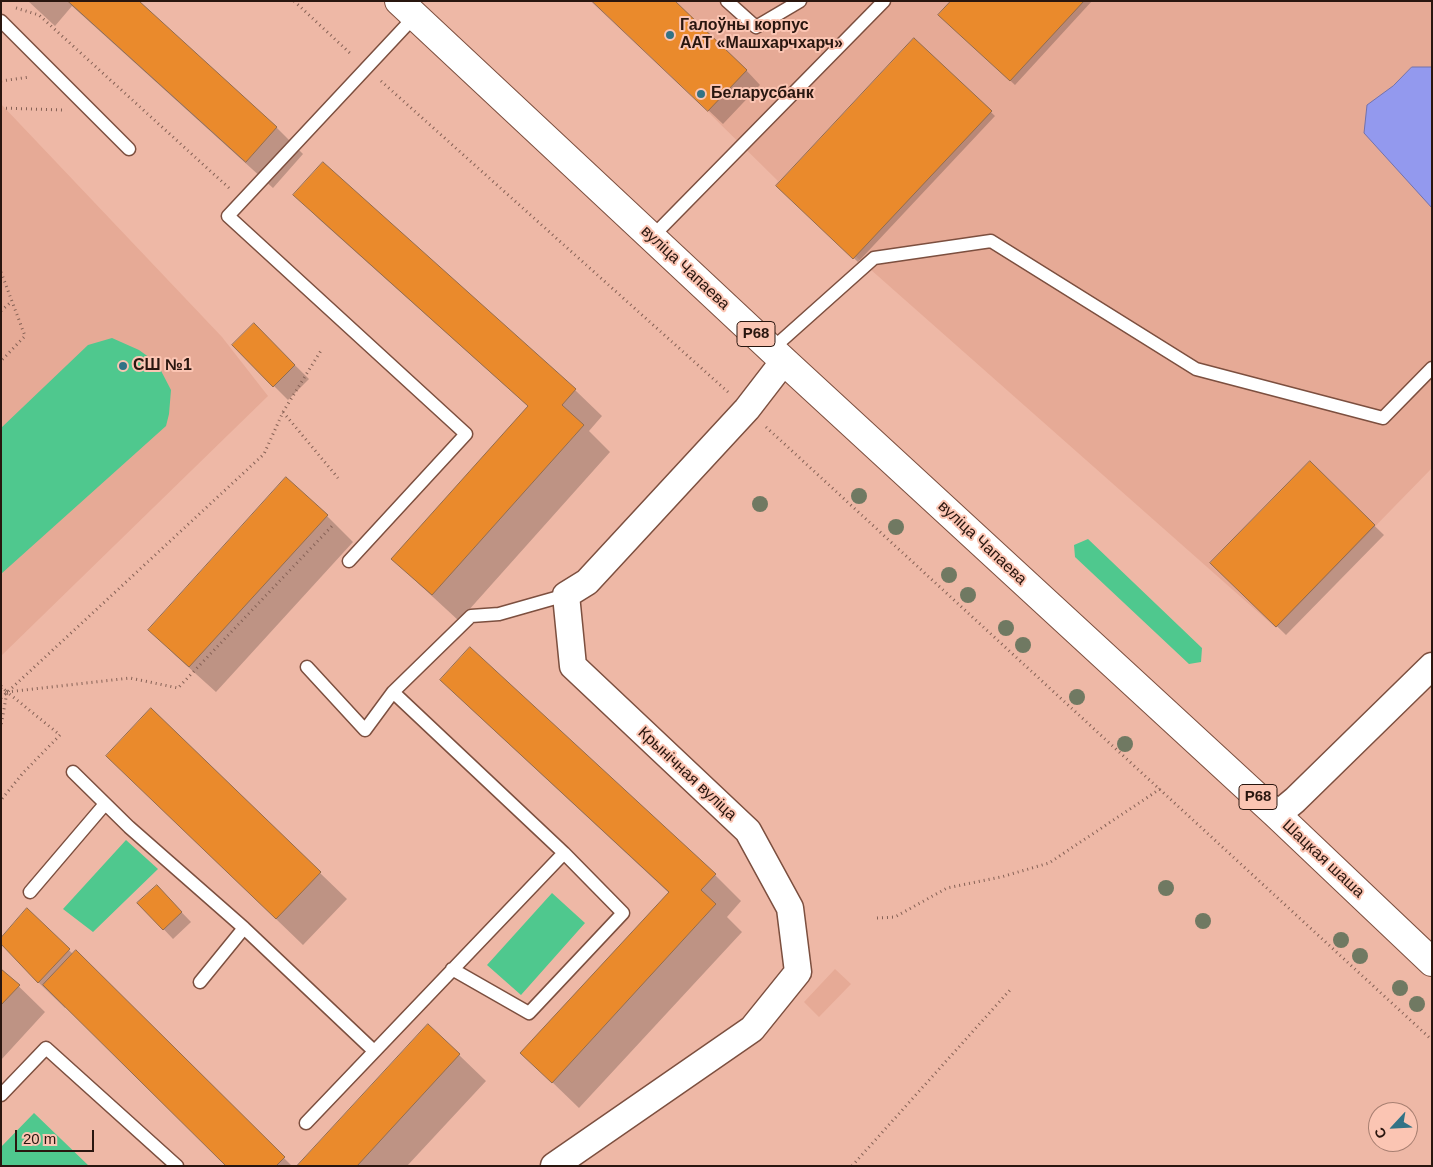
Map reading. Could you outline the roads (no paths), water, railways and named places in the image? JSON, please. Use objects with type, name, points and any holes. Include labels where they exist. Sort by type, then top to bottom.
[{"type":"main road","name":"вуліца Чапаева","points":[[407,9],[1082,635]]},
{"type":"main road","name":"Шацкая шаша","points":[[1082,635],[1277,815],[1432,962]]},
{"type":"street","points":[[566,595],[587,582],[747,409],[778,355]]},
{"type":"street","name":"Крынічная вуліца","points":[[554,1166],[752,1029],[798,972],[790,908],[748,831],[573,666],[566,595]]},
{"type":"street","points":[[1277,815],[1296,800],[1432,666]]},
{"type":"lane","points":[[727,1],[756,27],[800,1]]},
{"type":"lane","points":[[652,237],[884,1]]},
{"type":"lane","points":[[349,561],[466,434],[228,216],[367,68],[407,9]]},
{"type":"lane","points":[[1,21],[129,149]]},
{"type":"lane","points":[[778,355],[874,258],[991,241],[1196,369],[1383,418],[1432,368]]},
{"type":"lane","points":[[307,667],[365,730],[393,692],[472,616],[499,614],[566,595]]},
{"type":"lane","points":[[393,692],[564,853],[623,913],[528,1013],[452,969]]},
{"type":"lane","points":[[73,772],[129,827],[244,928],[374,1051]]},
{"type":"lane","points":[[30,892],[105,804]]},
{"type":"lane","points":[[306,1123],[564,853]]},
{"type":"lane","points":[[200,982],[244,928]]},
{"type":"lane","points":[[1,1095],[46,1048],[177,1166]]},
{"type":"water","points":[[1412,67],[1432,67],[1432,208],[1364,133],[1367,105],[1393,86]]},
{"type":"place","name":"Галоўны корпус ААТ «Машхарчхарч»","points":[[670,35]]},
{"type":"place","name":"Беларусбанк","points":[[701,94]]},
{"type":"place","name":"СШ №1","points":[[123,366]]}]
